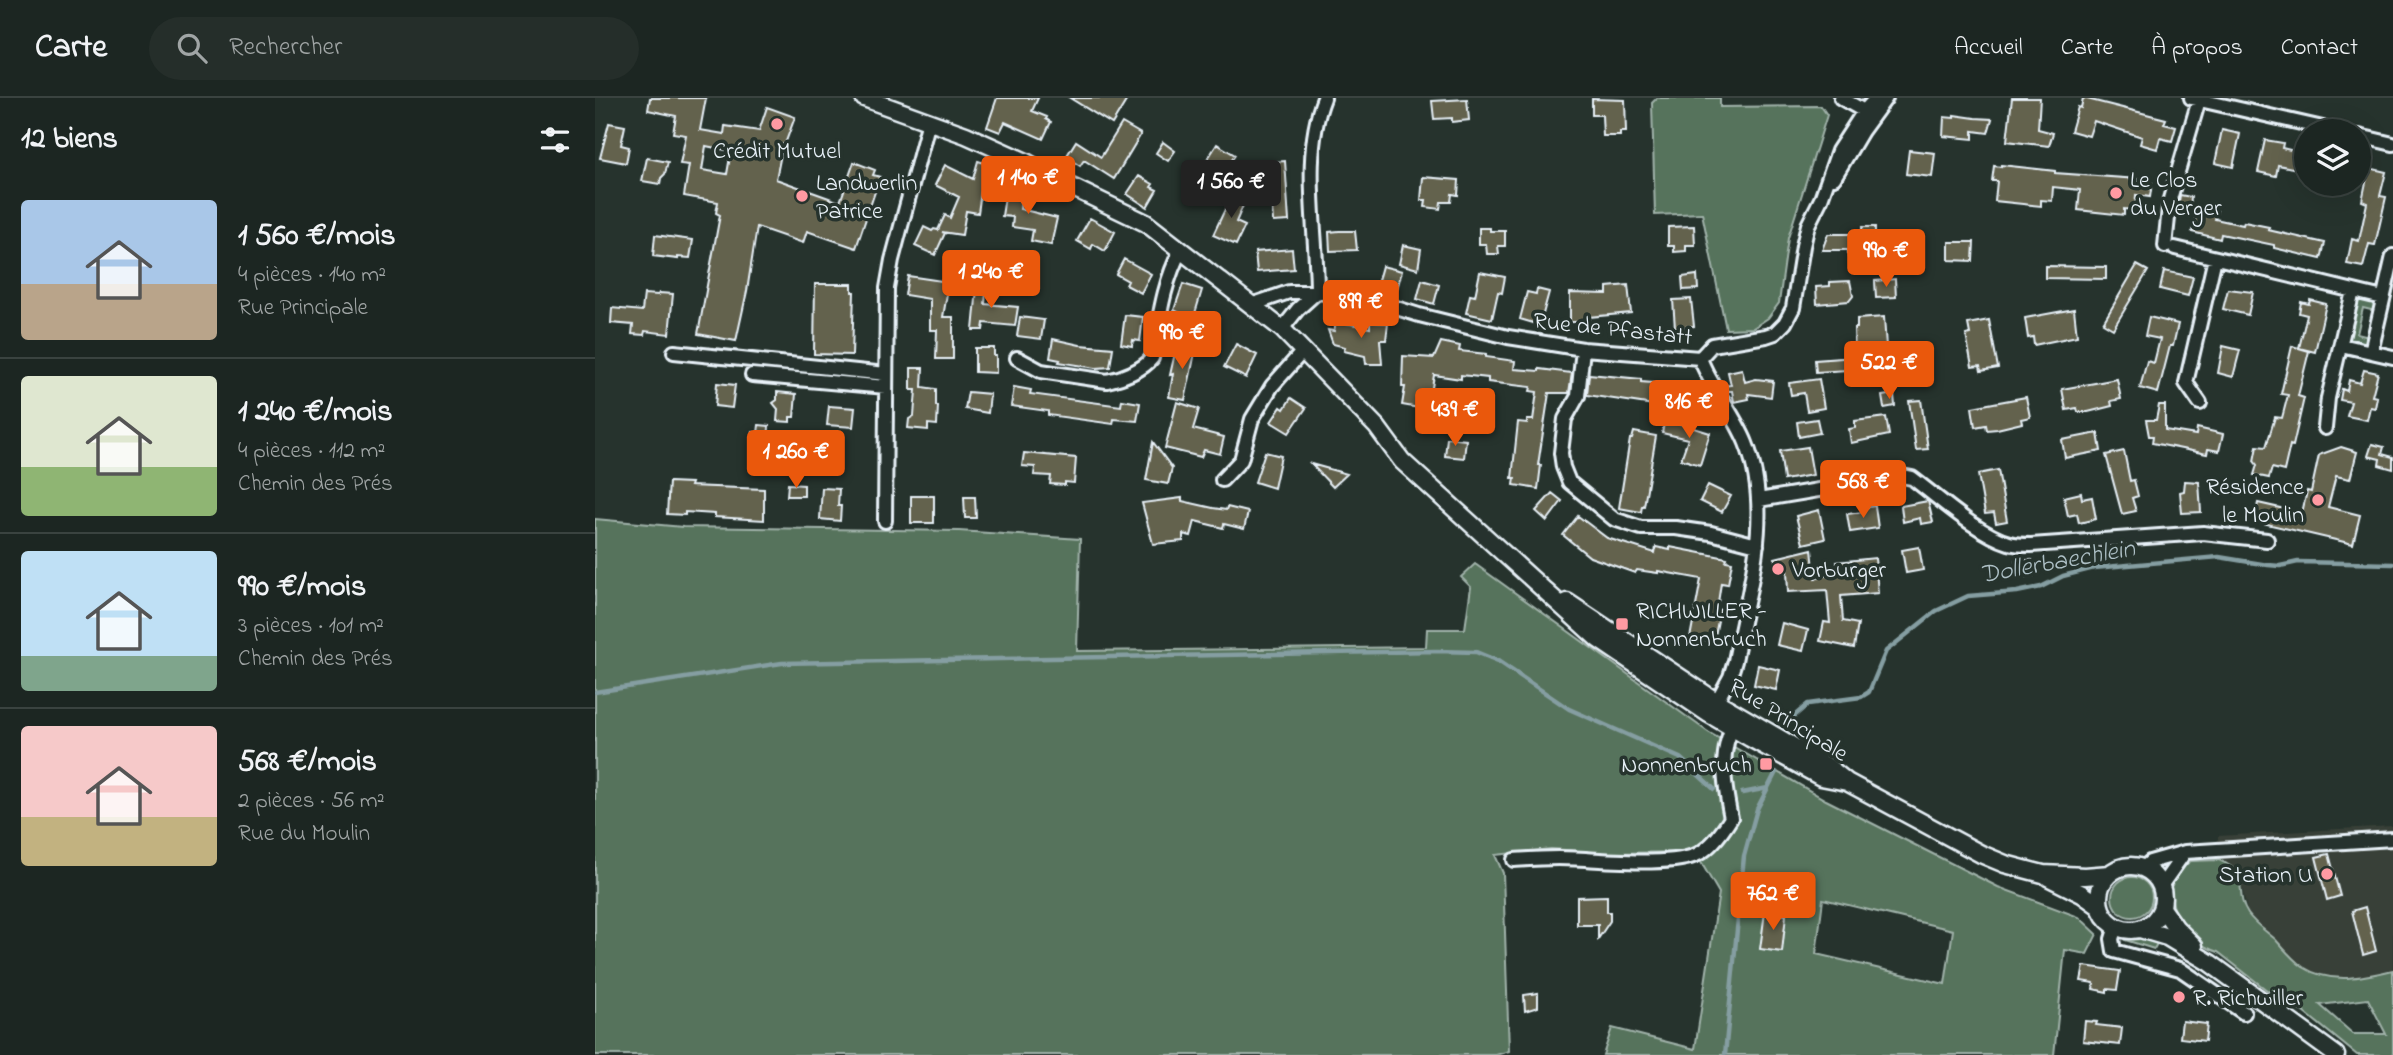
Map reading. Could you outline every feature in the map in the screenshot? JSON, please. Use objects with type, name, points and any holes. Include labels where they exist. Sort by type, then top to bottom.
[{"type":"main road","name":"Rue Principale","points":[[864,98],[966,135],[1024,161],[1135,218],[1181,250],[1282,329],[1377,427],[1402,461],[1527,577],[1713,708],[1821,777],[1847,782],[1981,854],[2005,864],[2043,874]]},
{"type":"main road","points":[[2043,874],[2109,874],[2125,866],[2151,872],[2161,886],[2162,908],[2157,917],[2140,929]]},
{"type":"main road","points":[[2043,874],[2082,894],[2100,907]]},
{"type":"main road","points":[[2109,874],[2100,889],[2100,907],[2103,915],[2116,926],[2140,929],[2167,937],[2210,963],[2336,1055]]},
{"type":"main road","points":[[2162,908],[2175,928],[2210,963]]},
{"type":"street","points":[[1282,329],[1298,309],[1317,292],[1312,154],[1317,116],[1324,98]]},
{"type":"street","points":[[1841,98],[1864,111]]},
{"type":"street","points":[[1821,199],[1838,151],[1864,111],[1876,98]]},
{"type":"street","points":[[1700,358],[1712,345],[1766,336],[1785,323],[1793,308],[1808,225],[1862,131],[1887,98]]},
{"type":"street","points":[[2294,121],[2195,99],[2170,199],[2170,247],[2383,298]]},
{"type":"street","points":[[885,521],[887,288],[929,121]]},
{"type":"street","points":[[2371,139],[2393,144]]},
{"type":"street","points":[[1017,358],[1041,371],[1107,381],[1116,380],[1147,365],[1152,358],[1165,289],[1181,250]]},
{"type":"street","points":[[2371,352],[2393,256]]},
{"type":"street","points":[[2200,402],[2186,383],[2215,258]]},
{"type":"street","points":[[2325,428],[2328,398],[2353,291]]},
{"type":"street","name":"Rue de Pfastatt","points":[[1251,305],[1289,292],[1361,297],[1419,316],[1509,337],[1583,349],[1700,358],[1746,441],[1759,500],[1757,545],[1735,661],[1730,677],[1713,708]]},
{"type":"street","points":[[2341,345],[2393,357]]},
{"type":"street","points":[[1583,349],[1578,396],[1565,419],[1561,453],[1569,482],[1613,519],[1641,528],[1676,528],[1711,533],[1757,545]]},
{"type":"street","points":[[1222,480],[1241,460],[1252,419],[1272,386],[1303,351]]},
{"type":"street","points":[[674,352],[886,381]]},
{"type":"street","points":[[752,375],[886,381]]},
{"type":"street","points":[[1759,500],[1902,476],[1912,478],[1982,530],[2012,544],[2203,533],[2267,540]]},
{"type":"street","points":[[1514,860],[1685,859],[1701,853],[1721,834],[1731,818],[1724,783],[1724,747],[1735,721]]},
{"type":"street","points":[[2143,868],[2150,862],[2185,852],[2393,839]]},
{"type":"street","points":[[2161,886],[2185,852]]},
{"type":"street","points":[[2116,926],[2112,939],[2114,951],[2180,969],[2244,1013]]},
{"type":"shaded area","points":[[2393,826],[2393,970],[2377,975],[2340,978],[2321,975],[2303,967],[2248,914],[2239,874],[2219,860],[2218,836]]},
{"type":"green space","points":[[1657,98],[1720,98],[1720,107],[1821,106],[1827,115],[1788,238],[1779,303],[1768,318],[1753,328],[1726,329],[1702,213],[1655,215],[1652,103]]},
{"type":"green space","points":[[2358,299],[2376,303],[2375,311],[2363,308],[2357,334],[2369,337],[2367,343],[2349,339]]},
{"type":"green space","points":[[595,519],[683,527],[959,531],[1080,539],[1077,651],[1426,647],[1427,629],[1465,629],[1471,587],[1461,577],[1475,564],[1708,732],[1826,800],[1998,887],[2079,917],[2097,934],[2087,954],[2065,950],[2054,1055],[1603,1055],[1612,1028],[1695,1049],[1719,893],[1695,852],[1608,853],[1551,849],[1495,855],[1503,873],[1509,1051],[1496,1055],[595,1055]],"holes":[[[1823,899],[1953,930],[1945,984],[1816,954]]]},
{"type":"green space","points":[[2219,860],[2229,865],[2239,877],[2248,914],[2292,958],[2314,973],[2348,978],[2393,970],[2393,1055],[2357,1055],[2304,1012],[2286,1005],[2218,952],[2206,947],[2187,932],[2175,911],[2171,887],[2173,874],[2191,861]],"holes":[[[2368,999],[2386,1034],[2353,1034],[2320,1005]]]},
{"type":"green space","points":[[2132,877],[2146,883],[2152,897],[2146,911],[2132,917],[2118,911],[2112,897],[2118,883]]},
{"type":"green space","points":[[2144,935],[2159,940],[2154,949],[2125,940],[2127,937]]},
{"type":"building","points":[[650,98],[706,98],[700,130],[724,134],[725,126],[759,131],[767,107],[795,117],[783,144],[776,179],[840,202],[854,162],[875,170],[873,175],[880,177],[856,248],[807,231],[803,243],[757,227],[736,341],[698,334],[720,215],[716,213],[718,202],[684,196],[689,165],[680,164],[686,135],[673,133],[676,116],[648,110]],"holes":[[[706,146],[731,151],[727,174],[702,170]]]},
{"type":"building","points":[[997,98],[1038,98],[1032,111],[1047,117],[1051,122],[1043,139],[1005,122],[1000,132],[987,127]]},
{"type":"building","points":[[1070,98],[1128,98],[1112,124]]},
{"type":"building","points":[[2012,98],[2040,98],[2038,129],[2053,133],[2049,146],[2007,141]]},
{"type":"building","points":[[2083,98],[2166,119],[2164,124],[2176,127],[2172,141],[2160,138],[2157,149],[2140,144],[2142,137],[2094,121],[2089,136],[2071,131]]},
{"type":"building","points":[[1467,99],[1469,120],[1452,122],[1452,118],[1434,119],[1432,101]]},
{"type":"building","points":[[1592,99],[1625,100],[1626,132],[1620,132],[1620,136],[1603,136],[1602,115],[1592,115]]},
{"type":"building","points":[[1954,115],[1992,119],[1988,133],[1973,131],[1973,139],[1943,136],[1944,117],[1954,118]]},
{"type":"building","points":[[609,123],[625,126],[621,145],[629,147],[626,163],[600,158]]},
{"type":"building","points":[[1122,123],[1141,134],[1114,179],[1084,160],[1080,166],[1066,157],[1076,141],[1101,157]]},
{"type":"building","points":[[2222,130],[2240,134],[2233,167],[2215,163]]},
{"type":"building","points":[[2265,140],[2283,143],[2282,148],[2294,151],[2294,168],[2278,165],[2276,176],[2258,172]]},
{"type":"building","points":[[1163,142],[1175,151],[1168,161],[1156,153]]},
{"type":"building","points":[[1217,144],[1235,155],[1222,175],[1204,165]]},
{"type":"building","points":[[1909,150],[1935,153],[1932,177],[1906,174]]},
{"type":"building","points":[[647,158],[668,162],[660,184],[642,181]]},
{"type":"building","points":[[978,161],[991,165],[984,193],[981,192],[978,213],[966,211],[962,235],[942,232],[945,233],[935,255],[915,246],[924,227],[932,231],[938,230],[945,215],[950,218],[959,197],[935,185],[945,165],[973,179]]},
{"type":"building","points":[[1285,161],[1289,221],[1273,222],[1271,187],[1266,187],[1263,163]]},
{"type":"building","points":[[1994,166],[2055,173],[2138,179],[2138,182],[2152,183],[2150,197],[2136,195],[2135,210],[2124,209],[2124,215],[2078,210],[2080,190],[2053,187],[2052,201],[2041,200],[2041,206],[1995,201],[1997,181],[1992,181]]},
{"type":"building","points":[[2371,168],[2386,172],[2380,196],[2386,197],[2375,245],[2369,244],[2363,267],[2347,264],[2352,239],[2359,241],[2367,203],[2362,201],[2363,196],[2371,196]]},
{"type":"building","points":[[1139,176],[1153,184],[1151,187],[1157,190],[1147,207],[1127,194]]},
{"type":"building","points":[[1423,177],[1459,180],[1458,195],[1452,194],[1451,202],[1441,202],[1440,209],[1425,207],[1426,200],[1421,200]]},
{"type":"building","points":[[1007,183],[1023,185],[1020,209],[1057,218],[1051,245],[1031,241],[1033,230],[1012,227],[1013,217],[1002,216]]},
{"type":"building","points":[[1234,190],[1247,196],[1236,222],[1245,226],[1236,245],[1213,235]]},
{"type":"building","points":[[2180,195],[2191,197],[2190,209],[2178,208]]},
{"type":"building","points":[[2198,207],[2217,211],[2215,219],[2269,227],[2268,230],[2325,243],[2321,259],[2274,248],[2274,245],[2221,234],[2220,239],[2192,232]]},
{"type":"building","points":[[1090,218],[1115,232],[1105,251],[1093,244],[1091,249],[1077,241]]},
{"type":"building","points":[[1694,226],[1695,245],[1686,245],[1686,251],[1674,252],[1674,246],[1668,246],[1668,227]]},
{"type":"building","points":[[1862,227],[1875,227],[1875,234],[1880,234],[1879,254],[1848,257],[1848,250],[1822,250],[1828,234],[1862,234]]},
{"type":"building","points":[[1479,228],[1505,231],[1505,246],[1498,246],[1499,254],[1487,254],[1486,244],[1479,244]]},
{"type":"building","points":[[1355,231],[1357,250],[1330,251],[1329,232]]},
{"type":"building","points":[[655,235],[693,240],[690,258],[653,256]]},
{"type":"building","points":[[1949,242],[1974,242],[1973,261],[1949,260]]},
{"type":"building","points":[[1403,245],[1421,249],[1418,269],[1399,264]]},
{"type":"building","points":[[1292,249],[1294,269],[1257,272],[1255,252]]},
{"type":"building","points":[[1124,259],[1151,274],[1141,293],[1126,285],[1128,281],[1116,274]]},
{"type":"building","points":[[2137,265],[2148,271],[2113,329],[2103,323]]},
{"type":"building","points":[[1382,266],[1402,271],[1392,296],[1375,291]]},
{"type":"building","points":[[2045,266],[2106,267],[2106,279],[2045,278]]},
{"type":"building","points":[[2164,271],[2193,277],[2188,296],[2160,289]]},
{"type":"building","points":[[1480,272],[1505,277],[1502,293],[1498,292],[1492,319],[1466,313],[1470,295],[1475,296]]},
{"type":"building","points":[[1697,275],[1698,289],[1683,290],[1682,277]]},
{"type":"building","points":[[908,276],[949,282],[943,317],[953,317],[953,359],[936,359],[937,330],[930,330],[930,299],[905,295]]},
{"type":"building","points":[[978,278],[987,279],[985,304],[1018,307],[1015,326],[984,323],[983,330],[973,330]]},
{"type":"building","points":[[1895,279],[1896,297],[1876,298],[1875,281]]},
{"type":"building","points":[[1422,280],[1439,285],[1434,304],[1417,299]]},
{"type":"building","points":[[1850,281],[1853,296],[1849,301],[1817,304],[1816,287],[1830,286],[1830,282]]},
{"type":"building","points":[[815,284],[852,284],[852,355],[814,354]]},
{"type":"building","points":[[1183,284],[1202,290],[1193,320],[1174,310]]},
{"type":"building","points":[[1628,285],[1631,313],[1589,317],[1589,322],[1570,322],[1570,293],[1607,294],[1607,287]]},
{"type":"building","points":[[1537,289],[1549,292],[1540,325],[1520,319],[1527,292],[1536,294]]},
{"type":"building","points":[[2228,289],[2253,292],[2248,315],[2223,309]]},
{"type":"building","points":[[644,294],[673,294],[669,334],[645,331],[644,335],[632,334],[633,325],[611,323],[612,308],[642,311]]},
{"type":"building","points":[[1691,299],[1694,326],[1675,328],[1673,300]]},
{"type":"building","points":[[2310,300],[2326,304],[2315,352],[2299,348],[2307,315],[2299,313],[2301,302],[2309,304]]},
{"type":"building","points":[[2074,309],[2077,336],[2034,345],[2033,337],[2028,338],[2025,318]]},
{"type":"building","points":[[1125,315],[1143,317],[1140,341],[1133,340],[1132,346],[1121,344]]},
{"type":"building","points":[[1020,317],[1044,320],[1041,339],[1017,336]]},
{"type":"building","points":[[1884,317],[1886,347],[1901,346],[1901,354],[1927,353],[1928,365],[1816,372],[1815,360],[1855,357],[1854,328],[1857,328],[1857,319]]},
{"type":"building","points":[[2149,317],[2178,324],[2158,393],[2140,388],[2147,361],[2154,363],[2160,339],[2145,336]]},
{"type":"building","points":[[1989,320],[1998,368],[1981,371],[1980,366],[1972,367],[1966,335],[1970,334],[1968,324]]},
{"type":"building","points":[[1336,321],[1370,328],[1370,322],[1388,323],[1386,340],[1380,340],[1382,364],[1366,364],[1365,356],[1344,351],[1345,347],[1333,344],[1328,330],[1334,331]]},
{"type":"building","points":[[1053,339],[1113,348],[1110,367],[1096,368],[1050,358]]},
{"type":"building","points":[[1441,342],[1460,346],[1459,351],[1515,361],[1514,369],[1572,373],[1569,393],[1549,393],[1538,465],[1541,465],[1538,489],[1514,485],[1515,478],[1512,478],[1518,422],[1527,423],[1527,420],[1533,420],[1537,392],[1530,391],[1531,387],[1488,382],[1488,378],[1461,375],[1461,379],[1434,375],[1431,394],[1459,399],[1458,415],[1402,405],[1405,387],[1402,387],[1403,356],[1434,358]]},
{"type":"building","points":[[1177,344],[1196,348],[1185,400],[1169,397],[1173,374],[1170,375]]},
{"type":"building","points":[[1236,344],[1257,355],[1246,378],[1224,367]]},
{"type":"building","points":[[2223,346],[2240,350],[2233,377],[2218,373]]},
{"type":"building","points":[[2292,346],[2309,351],[2298,396],[2304,398],[2293,446],[2290,445],[2284,471],[2272,468],[2269,478],[2254,475],[2257,446],[2266,447],[2275,417],[2282,418],[2288,395],[2281,394]]},
{"type":"building","points":[[975,348],[994,348],[996,373],[975,372]]},
{"type":"building","points":[[911,368],[923,368],[922,387],[936,389],[937,425],[928,424],[928,430],[908,428],[909,419],[914,416],[916,390],[911,390]]},
{"type":"building","points":[[1742,369],[1745,382],[1756,379],[1773,381],[1771,397],[1748,394],[1749,399],[1734,402],[1732,391],[1727,391],[1724,386],[1731,385],[1728,372]]},
{"type":"building","points":[[2364,370],[2378,373],[2372,396],[2377,397],[2375,408],[2370,407],[2367,420],[2347,416],[2351,402],[2340,400],[2342,389],[2347,391],[2349,380],[2360,383]]},
{"type":"building","points":[[1589,374],[1677,385],[1674,408],[1587,395]]},
{"type":"building","points":[[1819,379],[1824,408],[1807,411],[1804,393],[1791,395],[1789,383]]},
{"type":"building","points":[[2117,379],[2121,399],[2111,401],[2112,406],[2088,412],[2078,412],[2077,408],[2066,410],[2062,389]]},
{"type":"building","points":[[717,383],[735,385],[732,408],[715,406]]},
{"type":"building","points":[[1014,387],[1031,390],[1030,394],[1121,406],[1122,400],[1140,403],[1137,421],[1114,419],[1113,424],[1048,415],[1048,411],[1011,406]]},
{"type":"building","points":[[777,392],[796,394],[794,417],[790,417],[790,422],[777,421],[778,409],[773,403],[777,400]]},
{"type":"building","points":[[968,392],[990,394],[988,413],[965,409]]},
{"type":"building","points":[[1894,394],[1895,406],[1884,408],[1882,396]]},
{"type":"building","points":[[2026,397],[2030,417],[2021,419],[2022,423],[1987,430],[1986,425],[1975,427],[1972,407]]},
{"type":"building","points":[[1291,398],[1306,408],[1289,433],[1271,422]]},
{"type":"building","points":[[1921,400],[1928,449],[1916,450],[1909,401]]},
{"type":"building","points":[[1177,402],[1199,409],[1193,429],[1224,437],[1220,454],[1204,450],[1201,457],[1165,448]]},
{"type":"building","points":[[2159,405],[2165,405],[2165,430],[2196,435],[2197,428],[2223,434],[2219,451],[2208,449],[2207,454],[2152,443],[2153,436],[2149,436],[2146,420],[2156,420]]},
{"type":"building","points":[[829,406],[855,408],[853,427],[827,425]]},
{"type":"building","points":[[1886,417],[1889,435],[1851,443],[1849,429],[1855,428],[1855,421]]},
{"type":"building","points":[[1665,419],[1710,433],[1700,465],[1681,459],[1688,439],[1662,433]]},
{"type":"building","points":[[1817,419],[1820,433],[1799,437],[1797,422]]},
{"type":"building","points":[[759,425],[769,426],[767,464],[755,463],[757,449],[752,449],[753,432],[758,433]]},
{"type":"building","points":[[1634,432],[1656,436],[1641,512],[1619,508],[1630,439]]},
{"type":"building","points":[[2098,433],[2101,451],[2065,458],[2062,440]]},
{"type":"building","points":[[1447,438],[1466,440],[1464,458],[1445,456]]},
{"type":"building","points":[[1153,442],[1172,468],[1168,484],[1146,480]]},
{"type":"building","points":[[2372,444],[2384,447],[2382,454],[2393,457],[2393,469],[2379,465],[2380,459],[2368,456]]},
{"type":"building","points":[[1808,447],[1813,475],[1784,480],[1780,451]]},
{"type":"building","name":"Résidence le Moulin","points":[[2341,447],[2357,452],[2350,479],[2336,476],[2328,507],[2360,515],[2353,544],[2254,521],[2258,503],[2302,513],[2307,491],[2311,492],[2319,455]]},
{"type":"building","points":[[2124,451],[2130,481],[2134,480],[2138,496],[2132,498],[2136,511],[2122,514],[2106,455]]},
{"type":"building","points":[[1265,452],[1281,456],[1274,488],[1255,482]]},
{"type":"building","points":[[1024,453],[1076,458],[1074,483],[1050,484],[1051,476],[1034,475],[1035,467],[1022,466]]},
{"type":"building","points":[[1311,464],[1347,474],[1333,487]]},
{"type":"building","points":[[1998,470],[2007,521],[1996,523],[1994,513],[1985,514],[1978,474]]},
{"type":"building","points":[[2185,481],[2199,482],[2201,512],[2182,513],[2180,492],[2184,491]]},
{"type":"building","points":[[669,482],[691,483],[690,486],[764,489],[764,520],[685,512],[685,515],[667,514]]},
{"type":"building","points":[[788,484],[804,485],[804,496],[787,496]]},
{"type":"building","points":[[1708,485],[1731,496],[1722,512],[1700,501]]},
{"type":"building","points":[[822,488],[839,489],[840,521],[820,519]]},
{"type":"building","points":[[1552,493],[1562,501],[1547,521],[1536,511]]},
{"type":"building","points":[[2081,493],[2082,499],[2092,497],[2096,519],[2079,523],[2077,514],[2068,516],[2064,497]]},
{"type":"building","points":[[911,496],[934,496],[934,523],[911,523]]},
{"type":"building","points":[[964,497],[975,497],[976,518],[965,518]]},
{"type":"building","points":[[1182,498],[1182,501],[1213,508],[1226,510],[1227,507],[1248,512],[1244,529],[1224,524],[1223,528],[1195,521],[1191,536],[1183,534],[1183,541],[1153,544],[1142,503]]},
{"type":"building","points":[[1928,501],[1933,522],[1921,524],[1920,518],[1903,522],[1901,506]]},
{"type":"building","points":[[1875,506],[1878,528],[1850,532],[1847,514],[1863,512],[1862,508]]},
{"type":"building","points":[[1819,510],[1825,539],[1803,544],[1796,516]]},
{"type":"building","points":[[1578,516],[1607,538],[1655,553],[1656,547],[1670,550],[1670,547],[1727,558],[1726,561],[1732,562],[1728,584],[1721,583],[1717,609],[1720,610],[1715,636],[1712,636],[1711,642],[1690,638],[1701,579],[1658,571],[1637,570],[1635,573],[1590,557],[1563,535]]},
{"type":"building","points":[[1919,547],[1923,570],[1906,573],[1902,550]]},
{"type":"building","points":[[1812,549],[1815,579],[1838,572],[1837,562],[1875,558],[1878,593],[1841,596],[1843,621],[1858,624],[1854,648],[1820,641],[1824,622],[1830,623],[1827,590],[1788,592],[1787,570],[1778,572],[1775,558]]},
{"type":"building","points":[[2032,560],[2033,576],[2016,577],[2015,561]]},
{"type":"building","points":[[1782,623],[1808,630],[1803,651],[1777,645]]},
{"type":"building","points":[[1758,665],[1780,670],[1776,690],[1754,685]]},
{"type":"building","points":[[2329,854],[2340,896],[2327,900],[2316,857]]},
{"type":"building","points":[[1607,896],[1610,921],[1598,939],[1598,925],[1577,925],[1577,897]]},
{"type":"building","points":[[2365,907],[2376,951],[2363,955],[2352,911]]},
{"type":"building","points":[[1765,912],[1786,915],[1782,952],[1760,949]]},
{"type":"building","points":[[2084,966],[2120,971],[2117,990],[2107,989],[2107,992],[2093,989],[2094,983],[2081,981]]},
{"type":"building","points":[[1538,993],[1538,1007],[1525,1011],[1524,995]]},
{"type":"building","points":[[2085,1021],[2122,1028],[2120,1045],[2083,1041]]},
{"type":"building","points":[[2182,1021],[2207,1024],[2205,1041],[2180,1038]]},
{"type":"waterway","name":"Dollerbaechlein","points":[[1783,726],[1808,704],[1861,697],[1869,692],[1886,651],[1936,611],[1968,596],[2041,587],[2063,576],[2094,568],[2219,557],[2280,566],[2298,562],[2393,564]]},
{"type":"waterway","points":[[595,692],[782,663],[1476,652],[1498,661],[1569,709],[1680,758],[1714,789]]},
{"type":"waterway","name":"Dollerbaechlein","points":[[1725,1055],[1744,856],[1757,809],[1776,772]]},
{"type":"waterway","points":[[1742,793],[1768,788]]},
{"type":"place","name":"Crédit Mutuel","points":[[777,124]]},
{"type":"place","name":"Le Clos du Verger","points":[[2116,193]]},
{"type":"place","name":"Landwerlin Patrice","points":[[802,196]]},
{"type":"place","name":"Résidence le Moulin","points":[[2318,500]]},
{"type":"place","name":"Vorburger","points":[[1778,569]]},
{"type":"place","name":"RICHWILLER - Nonnenbruch","points":[[1622,624]]},
{"type":"place","name":"Nonnenbruch","points":[[1766,764]]},
{"type":"place","name":"Station U","points":[[2327,874]]},
{"type":"place","name":"R. Richwiller","points":[[2179,997]]}]
